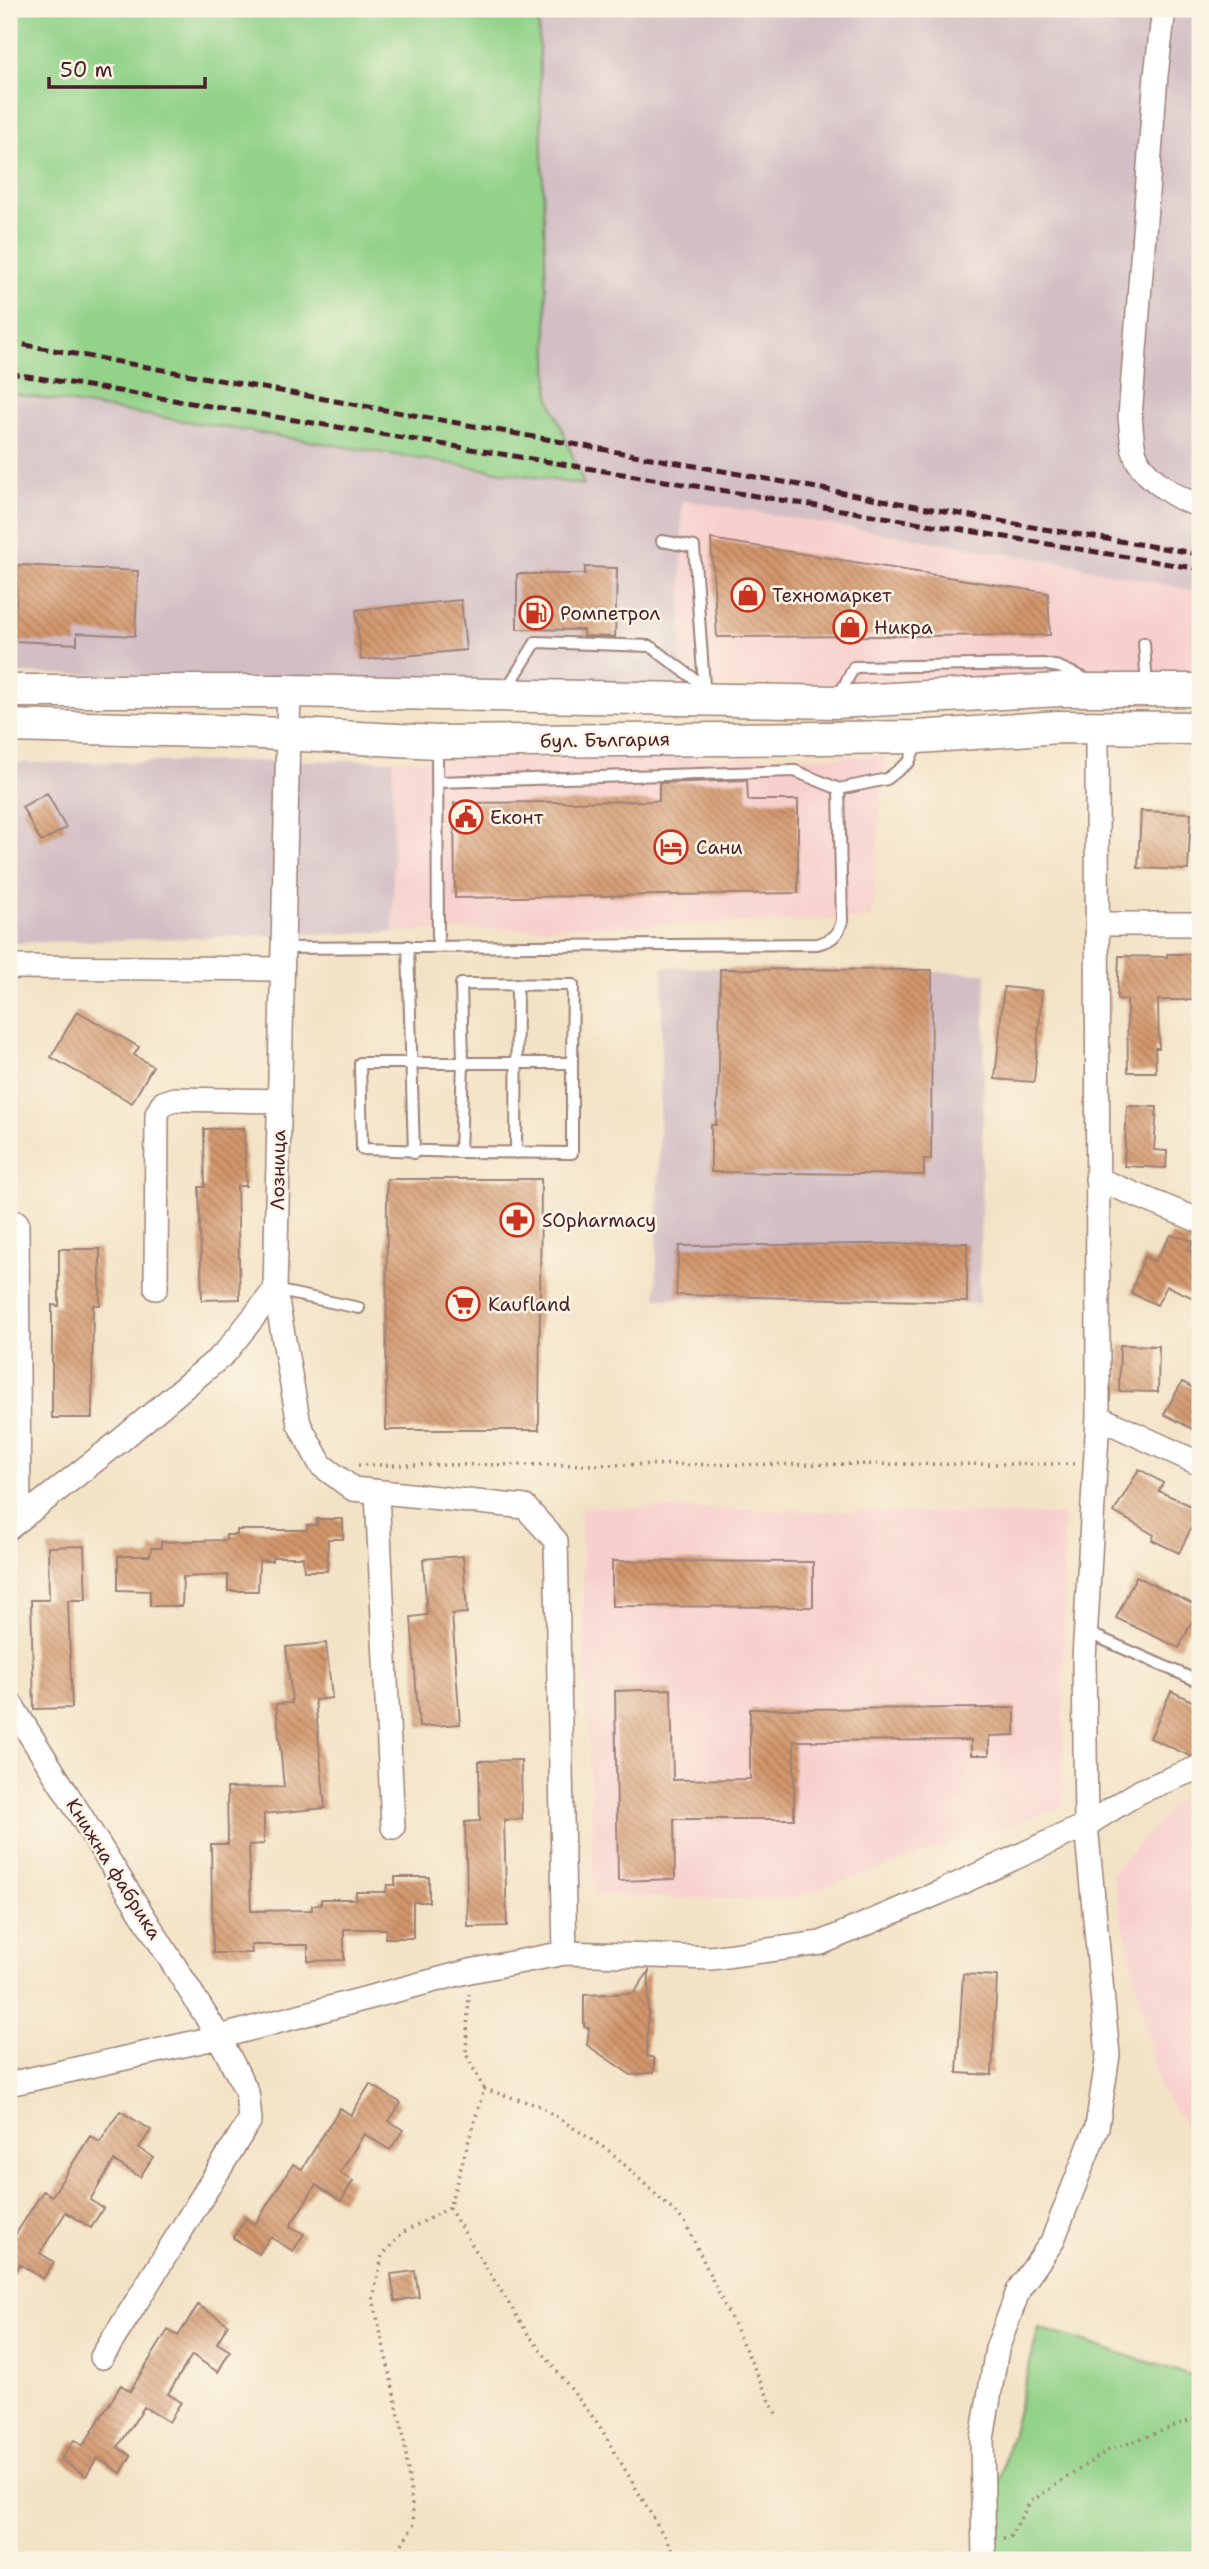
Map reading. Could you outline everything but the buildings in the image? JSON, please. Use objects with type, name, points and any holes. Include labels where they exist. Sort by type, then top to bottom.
[{"type":"main road","name":"бул. България","points":[[9,691],[289,691],[503,696],[713,693],[835,702],[1060,690],[1200,690]]},
{"type":"main road","name":"бул. България","points":[[9,726],[437,742],[919,737],[1058,727],[1200,728]]},
{"type":"street","points":[[1164,9],[1156,75],[1130,417],[1138,462],[1163,487],[1191,503],[1200,504]]},
{"type":"street","name":"Лозница","points":[[289,691],[275,1290],[299,1424],[321,1465]]},
{"type":"street","points":[[984,2550],[982,2440],[997,2349],[1019,2289],[1052,2242],[1097,2127],[1108,2055],[1086,1825],[1084,1631],[1098,1417],[1097,728]]},
{"type":"street","points":[[1097,923],[1200,924]]},
{"type":"street","points":[[9,967],[282,958]]},
{"type":"street","points":[[156,1288],[157,1114],[163,1103],[175,1099],[279,1101]]},
{"type":"street","points":[[1097,1179],[1200,1221]]},
{"type":"street","points":[[14,1524],[17,1223]]},
{"type":"street","points":[[14,1524],[120,1441],[225,1353],[275,1290]]},
{"type":"street","points":[[1098,1417],[1200,1464]]},
{"type":"street","points":[[321,1465],[353,1489],[525,1507],[556,1541],[565,1953]]},
{"type":"street","points":[[377,1492],[393,1827]]},
{"type":"street","name":"Книжна фабрика","points":[[9,1701],[219,2037],[247,2092],[250,2120],[102,2357]]},
{"type":"street","points":[[9,2084],[219,2037],[470,1971],[565,1953],[711,1958],[821,1943],[943,1891],[1086,1825],[1141,1791],[1200,1766]]},
{"type":"lane","points":[[662,541],[694,547],[713,693]]},
{"type":"lane","points":[[503,696],[536,642],[650,646],[713,693]]},
{"type":"lane","points":[[1144,643],[1147,690]]},
{"type":"lane","points":[[438,782],[795,771],[839,789],[887,779],[909,762],[919,737]]},
{"type":"lane","points":[[437,742],[438,945]]},
{"type":"lane","points":[[282,958],[438,945],[804,944],[830,941],[839,933],[842,921],[839,789]]},
{"type":"lane","points":[[408,946],[414,1153]]},
{"type":"lane","points":[[460,1152],[463,1062],[461,984],[573,985],[572,1153],[414,1153],[362,1149],[360,1062],[463,1062],[516,1062],[572,1063]]},
{"type":"lane","points":[[516,1153],[517,985]]},
{"type":"lane","points":[[275,1290],[359,1308]]},
{"type":"lane","points":[[1084,1631],[1200,1682]]},
{"type":"path","points":[[321,1465],[1095,1464]]},
{"type":"path","points":[[380,2560],[399,2549],[414,2524],[404,2438],[373,2300],[382,2256],[402,2233],[449,2208],[484,2089],[466,2054],[470,1971]]},
{"type":"path","points":[[484,2089],[540,2106],[612,2152],[685,2222],[777,2416]]},
{"type":"path","points":[[449,2208],[528,2334],[599,2425],[678,2560]]},
{"type":"path","points":[[984,2550],[1010,2537],[1030,2502],[1107,2451],[1200,2417]]},
{"type":"shaded area","points":[[538,9],[1200,9],[1200,592],[1059,562],[682,500],[681,687],[9,673],[9,393],[584,485],[549,397]]},
{"type":"shaded area","points":[[681,500],[1059,562],[1200,592],[1200,678],[681,687]]},
{"type":"shaded area","points":[[885,756],[872,919],[393,932],[393,760]]},
{"type":"shaded area","points":[[393,760],[393,932],[9,943],[9,763]]},
{"type":"shaded area","points":[[663,967],[986,973],[979,1304],[656,1298]]},
{"type":"shaded area","points":[[580,1507],[1064,1515],[1063,1807],[786,1900],[594,1896]]},
{"type":"shaded area","points":[[1200,1778],[1200,2147],[1159,2088],[1112,1873]]},
{"type":"green space","points":[[9,9],[538,9],[549,396],[584,485],[9,393]]},
{"type":"green space","points":[[1039,2328],[1200,2378],[1200,2560],[979,2560]]},
{"type":"railway","points":[[9,342],[1038,528],[1200,554]]},
{"type":"railway","points":[[9,373],[1200,569]]},
{"type":"place","name":"Техномаркет","points":[[748,595]]},
{"type":"place","name":"Ромпетрол","points":[[536,613]]},
{"type":"place","name":"Никра","points":[[850,627]]},
{"type":"place","name":"Еконт","points":[[466,817]]},
{"type":"place","name":"Сани","points":[[671,847]]},
{"type":"place","name":"SOpharmacy","points":[[517,1220]]},
{"type":"place","name":"Kaufland","points":[[463,1304]]}]
